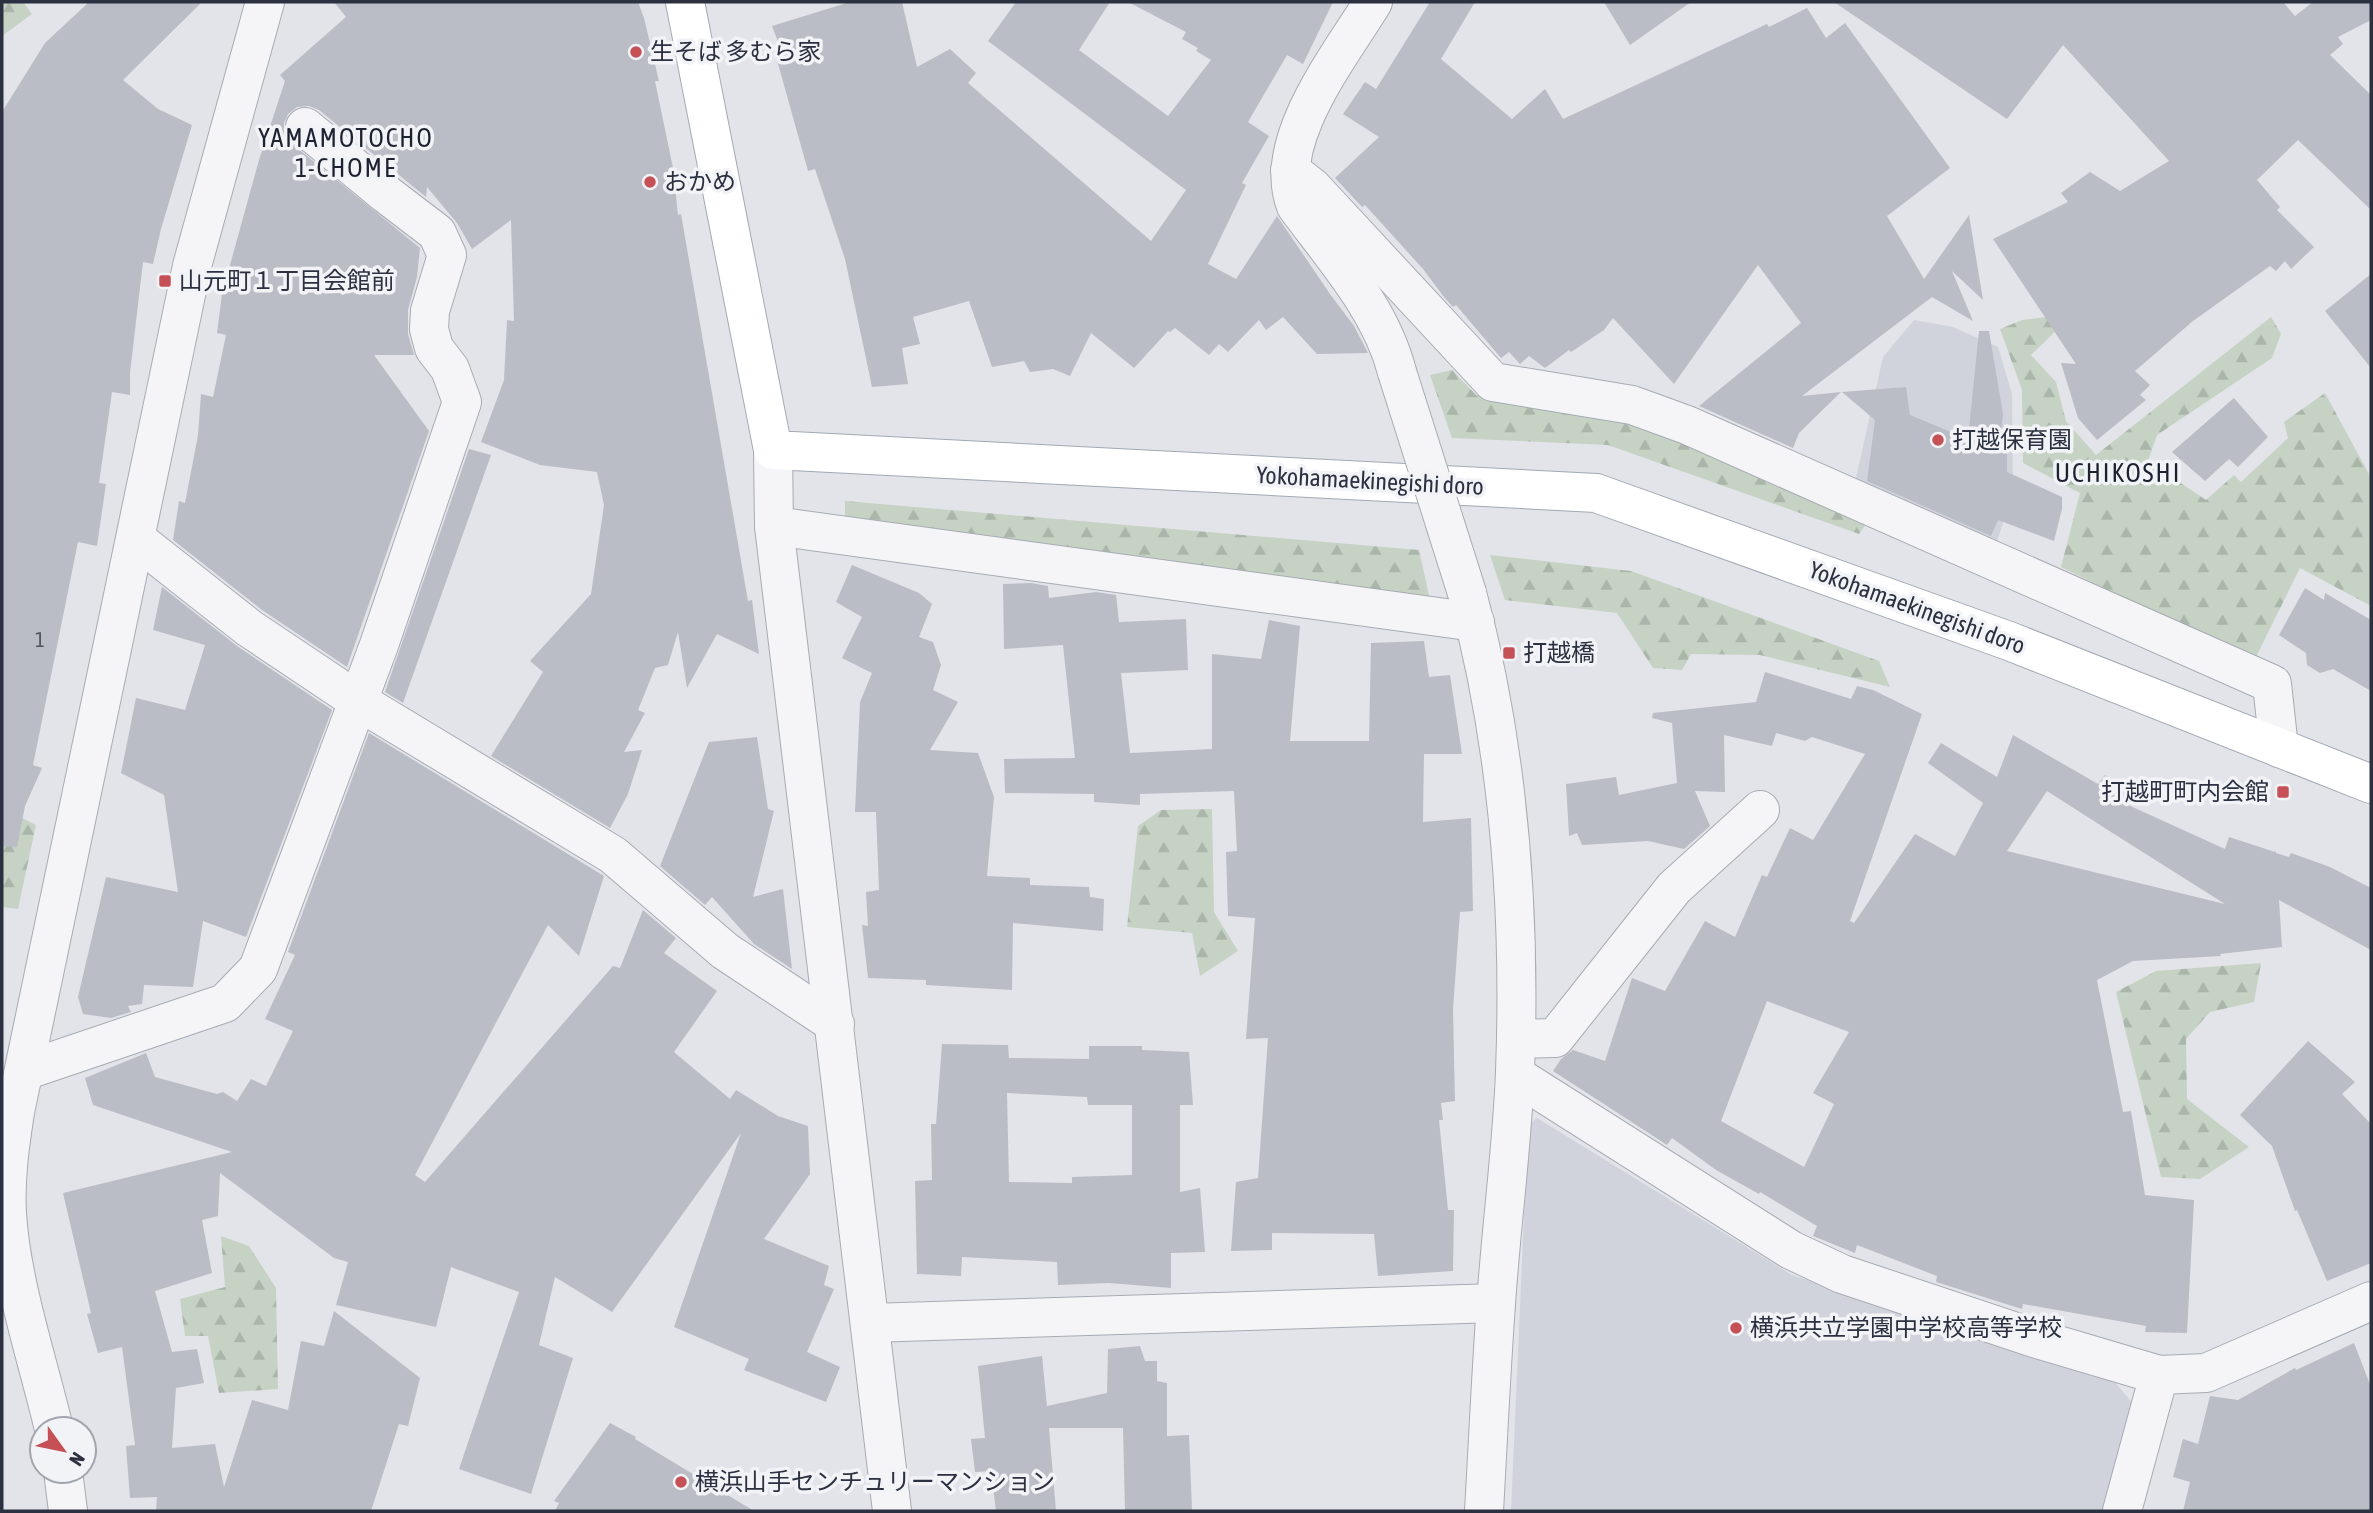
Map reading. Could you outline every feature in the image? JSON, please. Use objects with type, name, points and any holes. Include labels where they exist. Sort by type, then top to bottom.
[{"type":"main road","points":[[685,2],[773,450]]},
{"type":"main road","name":"Yokohamaekinegishi doro","points":[[773,450],[1596,493],[2009,641],[2371,784]]},
{"type":"street","points":[[51,1415],[12,1254],[7,1214],[6,1148],[192,266],[265,2]]},
{"type":"street","points":[[1373,2],[1301,124],[1290,170],[1290,191],[1296,206],[1380,322],[1391,347],[1471,607],[1494,724],[1506,805],[1515,896],[1515,1057],[1496,1303],[1485,1511]]},
{"type":"street","points":[[24,1071],[225,1003],[258,970],[358,701],[463,402],[450,369],[434,348],[429,329],[430,311],[447,255],[437,233],[305,127]]},
{"type":"street","points":[[1290,170],[1312,187],[1493,382],[1632,405],[1687,425],[2272,684],[2279,748]]},
{"type":"street","points":[[773,450],[774,526],[892,1511]]},
{"type":"street","points":[[774,526],[1471,607]]},
{"type":"street","points":[[135,540],[249,628],[358,701],[614,855],[725,951],[835,1024]]},
{"type":"street","points":[[1515,1057],[1555,1038],[1674,888],[1760,810]]},
{"type":"street","points":[[1515,1057],[1791,1251],[1842,1274],[2034,1338],[2159,1375],[2206,1373],[2371,1301]]},
{"type":"street","points":[[870,1323],[1496,1303]]},
{"type":"street","points":[[2122,1511],[2159,1375]]},
{"type":"street","points":[[65,1485],[68,1511]]},
{"type":"shaded area","name":"打越保育園","points":[[1914,320],[1953,327],[1998,347],[2012,394],[2013,494],[1995,547],[1854,487],[1883,357]]},
{"type":"shaded area","name":"横浜共立学園中学校高等学校","points":[[1537,1118],[1792,1275],[2114,1381],[2134,1405],[2105,1511],[1511,1511],[1528,1125]]},
{"type":"green space","points":[[2,2],[23,2],[32,14],[2,36]]},
{"type":"green space","points":[[2055,316],[2060,327],[2031,355],[2056,382],[2066,421],[2096,455],[2271,317],[2281,334],[2272,358],[2157,435],[2148,461],[2206,500],[2234,475],[2241,482],[2288,438],[2284,422],[2325,393],[2371,478],[2371,606],[2300,568],[2254,661],[2061,567],[2080,493],[2023,463],[2022,390],[2000,329],[2022,320]]},
{"type":"green space","points":[[1452,370],[1476,395],[1641,419],[1869,520],[1859,534],[1608,445],[1452,438],[1430,375]]},
{"type":"green space","points":[[845,501],[1419,550],[1430,600],[845,519]]},
{"type":"green space","points":[[1490,555],[1631,571],[1879,661],[1890,687],[1760,655],[1691,654],[1682,670],[1653,668],[1617,613],[1505,600]]},
{"type":"green space","points":[[2,808],[36,825],[18,909],[2,907]]},
{"type":"green space","points":[[1212,809],[1214,912],[1238,951],[1200,976],[1192,933],[1127,927],[1138,826],[1161,810]]},
{"type":"green space","points":[[2261,963],[2254,1002],[2210,1012],[2186,1039],[2187,1099],[2249,1147],[2200,1179],[2161,1177],[2116,992],[2156,971]]},
{"type":"green space","points":[[221,1236],[249,1246],[276,1288],[278,1389],[219,1393],[208,1336],[185,1336],[180,1299],[225,1287]]},
{"type":"building","points":[[89,2],[202,2],[123,80],[158,109],[192,125],[153,264],[143,262],[130,373],[130,395],[112,392],[99,483],[106,484],[97,546],[78,542],[33,765],[42,768],[25,806],[17,847],[2,846],[2,112],[45,43]]},
{"type":"building","points":[[334,2],[638,2],[644,18],[659,81],[655,81],[673,168],[678,215],[681,214],[748,601],[752,600],[759,654],[717,634],[687,688],[678,632],[668,665],[655,668],[638,710],[645,713],[624,752],[642,750],[628,794],[610,828],[491,756],[543,672],[530,661],[591,594],[604,505],[597,472],[540,465],[481,442],[504,380],[507,320],[514,321],[511,220],[472,249],[457,223],[427,187],[426,197],[319,110],[309,106],[297,107],[288,114],[284,123],[284,134],[291,143],[420,248],[417,277],[408,310],[408,334],[414,355],[374,355],[429,431],[347,667],[262,610],[173,540],[179,501],[185,503],[198,435],[201,394],[213,397],[226,335],[217,333],[222,294],[259,160],[285,81],[280,75],[346,17]]},
{"type":"building","points":[[850,2],[902,2],[917,67],[950,49],[976,73],[968,83],[1151,241],[1186,190],[988,41],[1016,2],[1110,2],[1079,50],[1168,116],[1211,60],[1182,39],[1186,32],[1128,2],[1333,2],[1303,64],[1287,55],[1248,122],[1269,136],[1242,183],[1246,185],[1208,264],[1236,279],[1277,216],[1354,326],[1368,353],[1317,354],[1283,317],[1266,330],[1259,320],[1228,352],[1219,344],[1209,355],[1175,328],[1168,331],[1134,368],[1091,333],[1070,376],[1053,369],[1030,372],[1024,361],[992,367],[969,301],[913,317],[920,344],[902,348],[908,384],[872,387],[845,259],[815,169],[808,171],[775,53],[782,52],[772,26]]},
{"type":"building","points":[[1430,2],[1475,2],[1441,59],[1512,119],[1545,89],[1563,119],[1807,8],[1826,38],[1845,23],[1950,168],[1887,216],[1924,279],[1969,215],[1983,300],[1952,271],[1973,321],[1932,297],[1802,396],[1841,392],[1799,433],[1793,448],[1699,406],[1801,323],[1758,265],[1674,384],[1613,318],[1604,330],[1571,352],[1569,350],[1545,368],[1529,356],[1520,364],[1509,352],[1501,358],[1365,205],[1362,207],[1335,178],[1379,137],[1343,114],[1365,82],[1376,89]]},
{"type":"building","points":[[1604,2],[1691,2],[1630,45]]},
{"type":"building","points":[[1834,2],[2283,2],[2295,16],[2313,2],[2371,2],[2371,20],[2338,37],[2343,44],[2330,55],[2371,95],[2371,210],[2298,140],[2257,180],[2280,207],[2277,210],[2314,247],[2291,269],[2285,261],[2276,271],[2270,266],[2193,321],[2135,371],[2150,385],[2140,395],[2146,400],[2097,440],[2078,418],[2061,363],[2076,364],[1993,239],[2068,202],[2061,193],[2090,172],[2120,191],[2169,161],[2063,45],[2007,119]]},
{"type":"building","points":[[2371,274],[2371,368],[2325,311]]},
{"type":"building","points":[[1979,331],[1989,331],[2003,414],[1999,449],[2007,448],[2007,472],[2062,497],[2062,509],[2054,541],[1998,520],[1991,536],[1867,481],[1875,420],[1842,392],[1906,387],[1910,415],[1968,439]]},
{"type":"building","points":[[2234,398],[2268,437],[2238,467],[2229,459],[2205,481],[2172,452]]},
{"type":"building","points":[[469,449],[491,455],[403,703],[385,692]]},
{"type":"building","points":[[852,565],[919,593],[932,604],[919,637],[933,642],[941,665],[933,690],[958,702],[930,750],[978,753],[994,797],[987,876],[1030,878],[1030,885],[1089,887],[1090,897],[1104,899],[1103,931],[1013,923],[1012,990],[926,985],[926,980],[868,978],[862,925],[868,926],[866,892],[879,890],[876,812],[855,812],[860,702],[872,673],[842,658],[862,617],[836,602]]},
{"type":"building","points":[[1031,583],[1048,586],[1049,598],[1096,592],[1116,595],[1119,622],[1186,619],[1188,670],[1121,673],[1130,753],[1212,749],[1212,654],[1261,659],[1269,620],[1300,626],[1290,741],[1369,741],[1371,643],[1424,641],[1429,677],[1450,675],[1462,754],[1424,754],[1423,822],[1471,818],[1473,911],[1460,912],[1453,1009],[1455,1101],[1441,1103],[1443,1120],[1439,1120],[1448,1210],[1454,1210],[1453,1271],[1378,1276],[1374,1234],[1272,1233],[1272,1250],[1231,1251],[1236,1182],[1258,1178],[1268,1038],[1246,1039],[1255,918],[1228,916],[1226,852],[1237,851],[1234,791],[1140,794],[1140,805],[1094,802],[1094,794],[1005,793],[1004,759],[1075,758],[1063,645],[1004,649],[1003,584]]},
{"type":"building","points":[[162,587],[237,646],[332,710],[246,937],[203,921],[193,987],[144,985],[142,1004],[128,1006],[131,1012],[111,1018],[83,1014],[78,997],[106,877],[178,892],[164,795],[121,773],[136,698],[185,710],[205,645],[153,630]]},
{"type":"building","points":[[2305,588],[2324,600],[2325,593],[2371,620],[2371,691],[2333,669],[2320,673],[2307,665],[2306,653],[2279,635]]},
{"type":"building","points":[[1765,672],[1851,699],[1857,686],[1873,690],[1922,714],[1850,921],[1854,923],[1915,834],[1955,856],[1983,803],[1928,763],[1941,743],[1997,777],[2013,735],[2098,784],[2105,775],[2134,790],[2126,804],[2225,849],[2229,837],[2289,857],[2291,853],[2330,867],[2371,888],[2371,950],[2279,900],[2282,947],[2220,954],[2221,956],[2133,961],[2097,980],[2123,1112],[2131,1111],[2145,1195],[2194,1200],[2187,1333],[2145,1332],[2146,1326],[2023,1304],[2022,1309],[1936,1282],[1937,1276],[1857,1245],[1855,1253],[1813,1236],[1817,1226],[1716,1170],[1672,1138],[1667,1145],[1553,1071],[1561,1059],[1573,1050],[1605,1061],[1632,978],[1665,991],[1705,921],[1735,937],[1762,875],[1767,877],[1790,828],[1813,840],[1865,754],[1812,737],[1805,741],[1776,733],[1772,746],[1724,735],[1725,792],[1695,791],[1710,826],[1684,849],[1648,841],[1582,845],[1577,833],[1569,836],[1566,784],[1616,777],[1619,795],[1677,783],[1672,723],[1652,718],[1653,713],[1756,702]],"holes":[[[2047,791],[2111,832],[2225,904],[2007,851]],[[1767,1001],[1849,1032],[1813,1093],[1834,1104],[1804,1167],[1721,1121]]]},
{"type":"building","points":[[369,733],[604,876],[579,956],[548,925],[415,1175],[425,1182],[613,966],[620,968],[643,910],[676,938],[664,953],[717,991],[674,1052],[730,1099],[736,1090],[778,1116],[808,1126],[810,1174],[764,1239],[829,1266],[824,1285],[834,1289],[807,1352],[840,1367],[826,1402],[744,1370],[749,1359],[674,1327],[741,1133],[612,1312],[555,1277],[539,1345],[573,1358],[531,1494],[459,1469],[519,1292],[451,1267],[436,1327],[336,1305],[348,1262],[334,1258],[220,1173],[218,1216],[202,1220],[212,1273],[155,1291],[172,1352],[197,1349],[204,1383],[176,1388],[172,1448],[215,1444],[224,1487],[252,1400],[288,1410],[301,1341],[324,1346],[334,1311],[420,1378],[408,1426],[399,1424],[371,1511],[156,1511],[157,1497],[130,1498],[126,1446],[135,1445],[122,1347],[98,1353],[87,1314],[91,1313],[63,1193],[232,1152],[93,1105],[85,1078],[146,1053],[155,1077],[217,1094],[223,1092],[237,1101],[251,1079],[266,1086],[293,1031],[265,1019],[295,955],[288,952]]},
{"type":"building","points":[[757,737],[768,809],[774,811],[753,897],[783,889],[792,969],[754,944],[712,897],[705,905],[660,866],[709,742]]},
{"type":"building","points":[[2308,1041],[2355,1082],[2342,1094],[2371,1124],[2371,1263],[2327,1281],[2297,1210],[2295,1211],[2272,1146],[2240,1115]]},
{"type":"building","points":[[942,1044],[1008,1045],[1009,1058],[1089,1059],[1089,1046],[1142,1046],[1142,1050],[1189,1052],[1193,1105],[1180,1105],[1180,1192],[1200,1188],[1205,1252],[1171,1253],[1171,1288],[1109,1283],[1058,1285],[1057,1262],[962,1257],[961,1276],[917,1274],[915,1181],[932,1180],[931,1124],[936,1124]],"holes":[[[1007,1093],[1087,1097],[1088,1105],[1132,1105],[1132,1175],[1072,1177],[1072,1183],[1009,1182]]]},
{"type":"building","points":[[2354,1343],[2371,1387],[2371,1511],[2183,1511],[2190,1482],[2173,1477],[2183,1439],[2198,1444],[2210,1396],[2238,1400],[2295,1368],[2296,1370]]},
{"type":"building","points":[[1140,1346],[1145,1361],[1157,1361],[1157,1381],[1167,1383],[1167,1436],[1189,1435],[1192,1510],[1125,1511],[1123,1428],[1049,1428],[1056,1511],[996,1511],[991,1471],[975,1472],[971,1439],[985,1438],[978,1366],[1042,1356],[1047,1406],[1107,1393],[1108,1349]]},
{"type":"building","points":[[610,1423],[754,1511],[555,1511],[559,1503],[554,1501]]},
{"type":"place","name":"生そば 多むら家","points":[[636,52]]},
{"type":"place","name":"おかめ","points":[[650,182]]},
{"type":"place","name":"山元町１丁目会館前","points":[[165,281]]},
{"type":"place","name":"打越保育園","points":[[1938,440]]},
{"type":"place","name":"打越橋","points":[[1509,653]]},
{"type":"place","name":"打越町町内会館","points":[[2283,792]]},
{"type":"place","name":"横浜共立学園中学校高等学校","points":[[1736,1328]]},
{"type":"place","name":"横浜山手センチュリーマンション","points":[[681,1482]]},
{"type":"district","name":"YAMAMOTOCHO 1-CHOME","points":[[346,153]]},
{"type":"district","name":"UCHIKOSHI","points":[[2118,473]]}]
